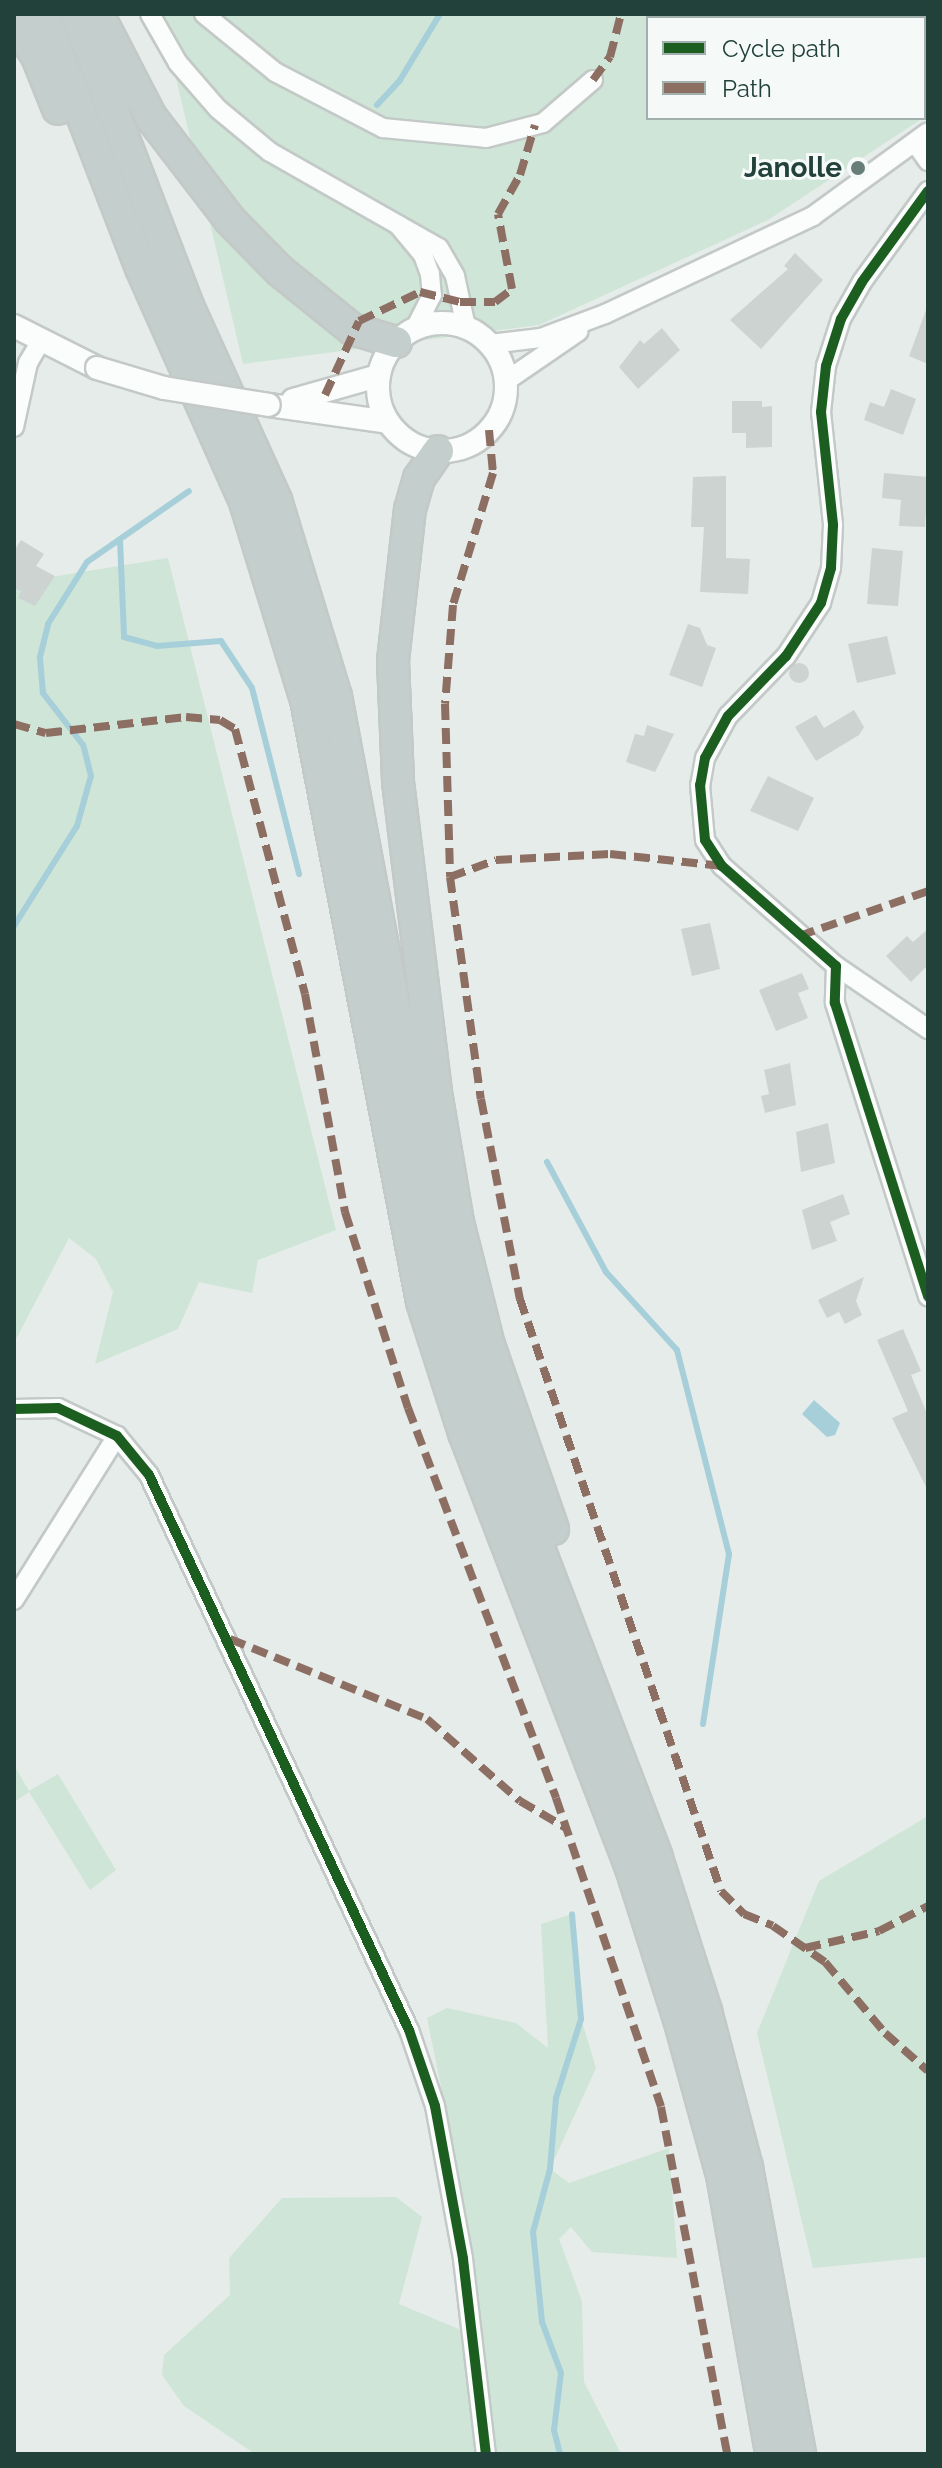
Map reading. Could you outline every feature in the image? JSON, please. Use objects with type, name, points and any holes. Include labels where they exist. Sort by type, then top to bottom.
[{"type":"highway","points":[[43,14],[141,268],[245,502],[306,700],[422,1302],[464,1433],[631,1868],[679,2019],[722,2175],[771,2454]]},
{"type":"highway","points":[[76,14],[188,306],[276,500],[336,696],[449,1297],[492,1425],[657,1858],[729,2096],[784,2347],[800,2454]]},
{"type":"highway","points":[[98,14],[151,117],[230,220],[280,271],[352,329],[405,335]]},
{"type":"highway","points":[[14,23],[36,54],[98,207],[141,268]]},
{"type":"highway","points":[[438,451],[419,478],[410,509],[393,661],[398,782],[437,1098],[458,1222],[489,1345],[563,1559],[605,1716]]},
{"type":"street","points":[[150,14],[178,63],[218,109],[270,152],[439,248],[455,276],[466,327]]},
{"type":"street","points":[[204,14],[275,72],[383,128],[486,138],[543,123],[593,80]]},
{"type":"street","points":[[490,344],[541,338],[605,314],[813,216],[922,138],[928,161]]},
{"type":"street","points":[[928,191],[862,282],[841,319],[826,366],[822,437],[833,525],[831,568],[821,603],[786,656],[728,716],[705,758],[700,785],[705,840],[722,866],[836,966],[928,1029]]},
{"type":"street","points":[[394,220],[423,255],[430,274],[432,295],[405,335],[378,376],[377,392],[388,422],[410,442],[438,451],[466,446],[489,430],[499,415],[506,381],[490,344],[466,327],[449,323],[405,335]]},
{"type":"street","points":[[506,381],[605,314]]},
{"type":"street","points":[[14,326],[40,342],[97,368],[164,388],[388,422]]},
{"type":"street","points":[[14,427],[28,363],[40,342]]},
{"type":"street","points":[[269,405],[325,395],[378,376]]},
{"type":"street","points":[[836,966],[835,1003],[928,1297]]},
{"type":"street","points":[[14,1409],[58,1408],[117,1436],[170,1511],[409,2030],[435,2106],[455,2213],[486,2454]]},
{"type":"street","points":[[14,1600],[117,1436]]},
{"type":"green space","points":[[161,14],[928,14],[926,114],[926,16],[646,16],[646,120],[920,120],[768,220],[539,325],[243,364]]},
{"type":"green space","points":[[168,558],[336,1230],[258,1260],[252,1293],[199,1282],[178,1329],[95,1364],[113,1292],[96,1259],[69,1238],[14,1343],[14,583]]},
{"type":"green space","points":[[14,1765],[29,1791],[58,1774],[116,1870],[90,1890],[29,1792],[14,1802]]},
{"type":"green space","points":[[928,1816],[928,2257],[813,2268],[757,2033],[819,1881]]},
{"type":"green space","points":[[572,1914],[578,2008],[596,2068],[550,2169],[569,2183],[669,2148],[677,2258],[592,2252],[571,2227],[559,2239],[582,2301],[584,2382],[621,2454],[255,2454],[184,2406],[162,2375],[164,2355],[230,2295],[229,2258],[282,2198],[396,2197],[422,2217],[399,2304],[461,2330],[460,2180],[427,2018],[447,2008],[516,2023],[548,2048],[541,1924]]},
{"type":"water","points":[[814,1400],[840,1423],[835,1435],[827,1437],[802,1414]]},
{"type":"building","points":[[795,253],[823,280],[761,349],[730,320],[788,269],[784,266]]},
{"type":"building","points":[[928,310],[928,364],[909,356]]},
{"type":"building","points":[[662,328],[680,350],[638,389],[619,367],[640,340],[644,344]]},
{"type":"building","points":[[891,389],[916,399],[903,435],[864,420],[870,402],[884,407]]},
{"type":"building","points":[[732,401],[762,401],[762,407],[772,406],[772,447],[746,448],[746,433],[732,433]]},
{"type":"building","points":[[884,473],[928,477],[925,527],[899,526],[901,500],[882,498]]},
{"type":"building","points":[[726,476],[726,558],[750,559],[748,594],[700,592],[704,527],[691,527],[693,477]]},
{"type":"building","points":[[21,540],[44,554],[36,566],[55,576],[35,606],[18,598],[21,591],[14,588],[14,551]]},
{"type":"building","points":[[872,548],[903,551],[898,606],[867,604]]},
{"type":"building","points":[[688,624],[700,628],[707,645],[716,648],[702,687],[669,675]]},
{"type":"building","points":[[887,636],[896,674],[857,683],[848,644]]},
{"type":"building","points":[[795,663],[803,663],[809,673],[803,683],[795,683],[789,677],[789,669]]},
{"type":"building","points":[[854,710],[864,727],[859,735],[816,761],[795,727],[816,715],[824,728]]},
{"type":"building","points":[[647,725],[674,734],[655,772],[626,762],[635,734],[644,736]]},
{"type":"building","points":[[768,776],[814,798],[798,831],[750,811]]},
{"type":"building","points":[[710,923],[720,969],[692,976],[681,929]]},
{"type":"building","points":[[928,929],[928,965],[911,982],[886,956],[907,936],[913,942]]},
{"type":"building","points":[[802,973],[809,989],[798,993],[808,1018],[776,1031],[759,990]]},
{"type":"building","points":[[790,1063],[796,1105],[765,1113],[761,1096],[769,1094],[764,1070]]},
{"type":"building","points":[[828,1123],[835,1163],[801,1172],[796,1132]]},
{"type":"building","points":[[843,1194],[850,1214],[830,1222],[837,1241],[812,1250],[802,1210]]},
{"type":"building","points":[[864,1277],[856,1301],[862,1315],[845,1324],[839,1312],[827,1318],[818,1300]]},
{"type":"building","points":[[903,1329],[921,1371],[911,1375],[928,1416],[928,1491],[892,1418],[908,1411],[877,1340]]},
{"type":"waterway","points":[[377,105],[400,80],[440,14]]},
{"type":"waterway","points":[[14,926],[77,826],[91,776],[83,745],[43,693],[40,657],[48,624],[87,562],[189,491]]},
{"type":"waterway","points":[[120,540],[124,637],[157,646],[221,641],[252,688],[299,874]]},
{"type":"waterway","points":[[547,1162],[606,1272],[677,1350],[729,1554],[703,1724]]},
{"type":"waterway","points":[[560,2454],[554,2430],[561,2373],[542,2322],[533,2232],[550,2169],[556,2098],[581,2019],[572,1914]]},
{"type":"marked path","points":[[593,80],[610,57],[621,14]]},
{"type":"marked path","points":[[325,395],[359,321],[420,292],[460,302],[495,302],[512,289],[498,214],[520,175],[535,125]]},
{"type":"marked path","points":[[489,430],[493,473],[453,605],[445,704],[450,877],[481,1099],[520,1299],[721,1891],[744,1914],[773,1926],[825,1962],[885,2033],[928,2071]]},
{"type":"marked path","points":[[14,724],[46,733],[186,717],[220,720],[235,729],[305,994],[345,1212],[408,1408],[556,1798],[661,2107],[727,2454]]},
{"type":"marked path","points":[[450,877],[496,860],[610,854],[722,866]]},
{"type":"marked path","points":[[799,936],[928,891]]},
{"type":"marked path","points":[[230,1639],[427,1719],[520,1801],[566,1828]]},
{"type":"marked path","points":[[805,1948],[879,1931],[928,1906]]},
{"type":"cycle path","points":[[928,191],[862,282],[841,319],[826,366],[821,412],[833,525],[831,568],[821,603],[786,656],[728,716],[705,758],[700,785],[705,840],[722,866],[836,966],[835,1003],[928,1297]]},
{"type":"cycle path","points":[[14,1409],[58,1408],[117,1436],[149,1475],[409,2030],[435,2106],[463,2259],[486,2454]]},
{"type":"place","name":"Janolle","points":[[858,168]]}]
